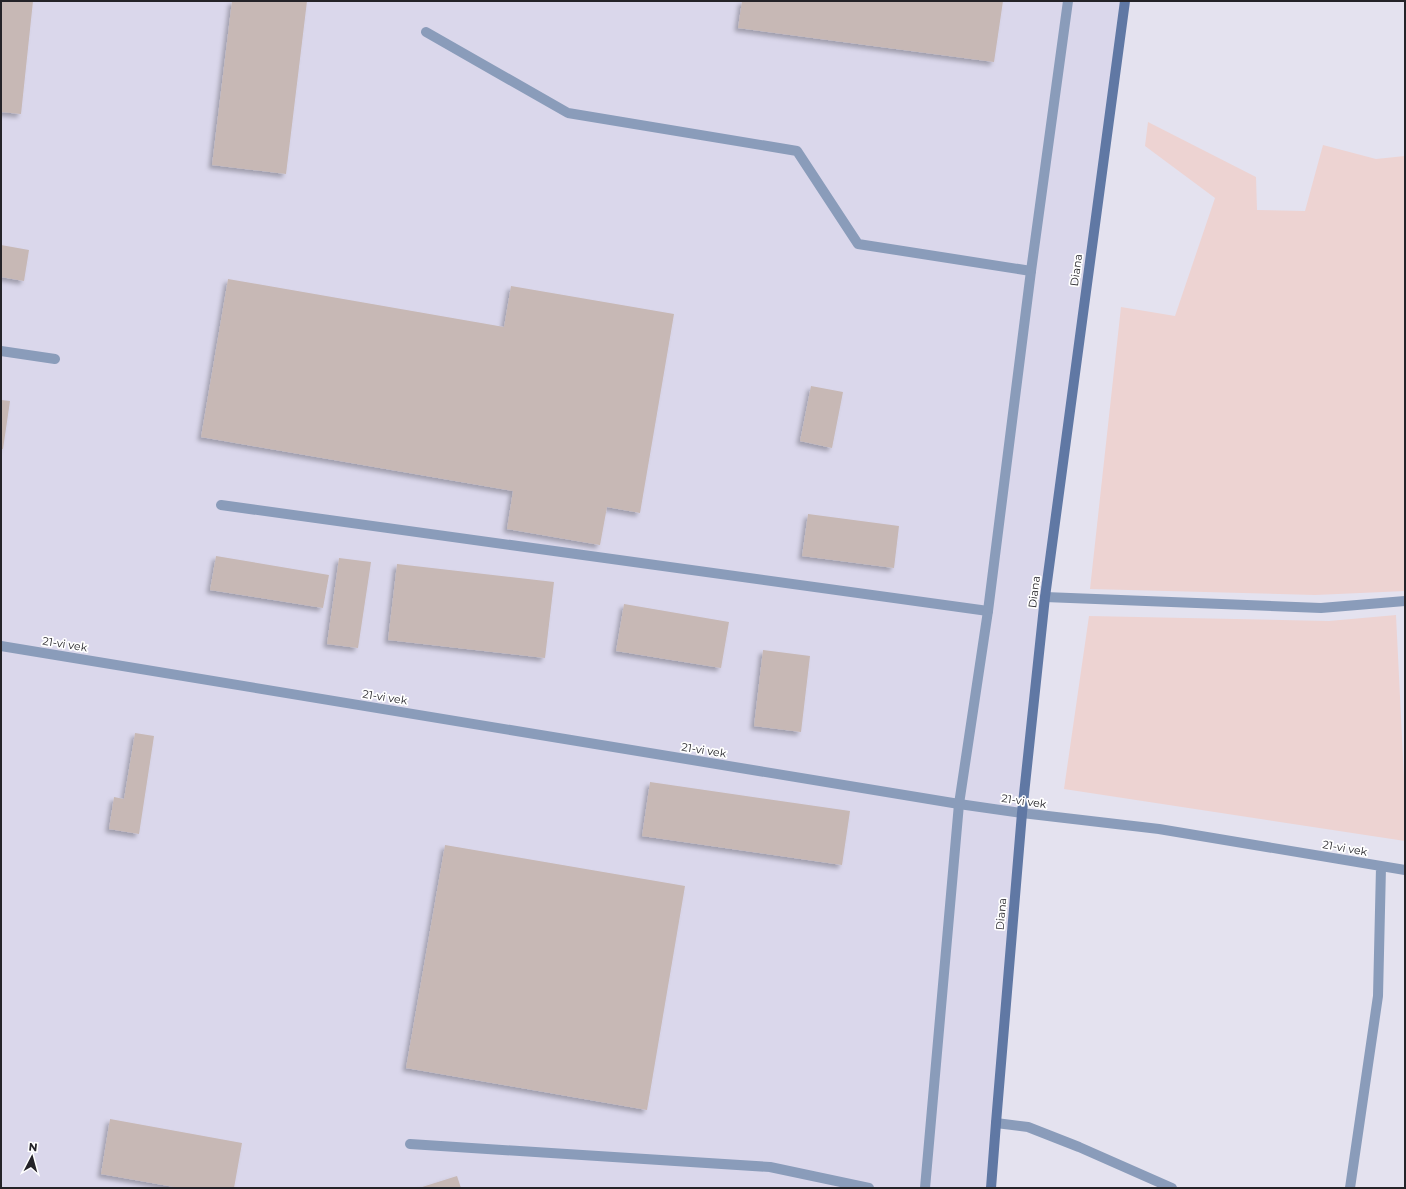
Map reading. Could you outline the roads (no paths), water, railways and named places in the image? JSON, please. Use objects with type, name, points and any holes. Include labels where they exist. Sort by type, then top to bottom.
[{"type":"main road","name":"Diana","points":[[991,1188],[1022,813],[1045,597],[1125,1]]},
{"type":"street","points":[[926,1188],[959,804],[988,611],[1031,272],[1068,1]]},
{"type":"street","points":[[426,32],[568,113],[797,151],[858,244],[1031,272]]},
{"type":"street","points":[[1,351],[55,359]]},
{"type":"street","points":[[221,504],[988,611]]},
{"type":"street","points":[[1045,597],[1321,608],[1405,601]]},
{"type":"street","name":"21-vi vek","points":[[1,646],[959,804],[1159,829],[1405,870]]},
{"type":"street","points":[[1350,1188],[1378,996],[1381,867]]},
{"type":"street","points":[[996,1123],[1028,1127],[1079,1147],[1172,1188]]},
{"type":"street","points":[[410,1144],[770,1167],[869,1188]]}]
